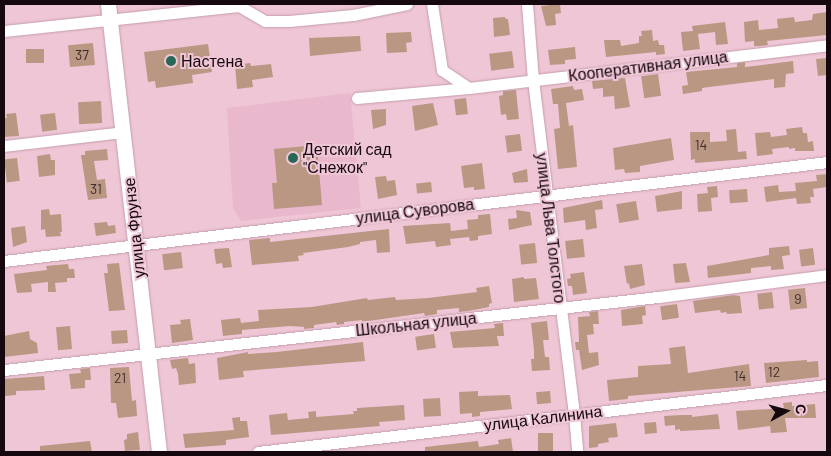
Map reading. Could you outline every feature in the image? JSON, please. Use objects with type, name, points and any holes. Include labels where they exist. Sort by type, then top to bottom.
[{"type":"street","name":"улица Фрунзе","points":[[108,4],[159,452]]},
{"type":"street","points":[[4,31],[239,6],[265,21],[289,21],[353,15],[407,4]]},
{"type":"street","points":[[432,4],[442,70],[469,88]]},
{"type":"street","name":"улица Льва Толстого","points":[[527,4],[533,80],[562,308],[577,452]]},
{"type":"street","name":"Кооперативная улица","points":[[357,98],[469,88],[827,45]]},
{"type":"street","points":[[4,146],[123,132]]},
{"type":"street","name":"улица Суворова","points":[[4,260],[135,246],[547,194],[827,162]]},
{"type":"street","name":"Школьная улица","points":[[4,370],[562,308],[827,275]]},
{"type":"street","name":"улица Калинина","points":[[258,452],[827,385]]},
{"type":"shaded area","name":"Детский сад \"Снежок\"","points":[[350,93],[361,208],[241,221],[233,208],[227,108]]},
{"type":"building","points":[[560,4],[561,13],[555,14],[556,25],[546,26],[541,6]]},
{"type":"building","points":[[827,12],[827,35],[767,41],[768,45],[759,46],[754,46],[754,41],[745,42],[744,22],[758,20],[759,30],[778,28],[777,19],[794,17],[795,22],[812,20],[813,14]]},
{"type":"building","points":[[505,17],[508,19],[510,35],[494,37],[493,18]]},
{"type":"building","points":[[725,22],[728,44],[716,45],[715,32],[698,34],[700,49],[683,51],[681,32],[693,31],[692,26]]},
{"type":"building","points":[[652,30],[653,41],[658,40],[659,45],[664,45],[665,54],[656,55],[656,52],[606,57],[604,40],[620,40],[621,46],[639,43],[639,36],[642,36],[641,31]]},
{"type":"building","points":[[411,32],[412,42],[406,43],[407,52],[387,53],[386,33]]},
{"type":"building","points":[[360,36],[361,51],[310,56],[309,38]]},
{"type":"building","points":[[93,43],[95,65],[70,67],[68,45]]},
{"type":"building","points":[[208,44],[212,72],[192,75],[193,83],[156,88],[155,81],[148,82],[144,52]]},
{"type":"building","points":[[575,47],[576,59],[565,60],[565,64],[550,65],[548,50]]},
{"type":"building","points":[[26,49],[44,49],[44,63],[26,63]]},
{"type":"building","points":[[512,51],[514,68],[491,71],[489,54]]},
{"type":"building","points":[[827,58],[827,75],[818,76],[816,59]]},
{"type":"building","points":[[793,61],[794,73],[786,74],[785,87],[774,88],[774,79],[702,88],[702,91],[683,94],[682,86],[688,85],[686,72],[737,67],[737,63],[745,62],[745,67]]},
{"type":"building","points":[[250,63],[251,66],[271,64],[273,77],[252,80],[253,87],[237,89],[235,65]]},
{"type":"building","points":[[658,74],[661,96],[644,98],[641,76]]},
{"type":"building","points":[[625,78],[630,107],[615,109],[614,96],[603,97],[603,88],[593,89],[592,81]]},
{"type":"building","points":[[573,86],[574,90],[582,89],[584,100],[566,103],[569,126],[573,125],[577,167],[558,169],[554,129],[560,128],[558,104],[553,104],[551,89]]},
{"type":"building","points":[[516,90],[519,119],[507,120],[506,114],[501,115],[499,96],[503,95],[503,91]]},
{"type":"building","points":[[466,98],[468,114],[456,115],[454,99]]},
{"type":"building","points":[[101,101],[102,123],[79,124],[78,102]]},
{"type":"building","points":[[433,103],[438,125],[415,131],[412,106]]},
{"type":"building","points":[[386,109],[386,125],[373,129],[371,110]]},
{"type":"building","points":[[16,113],[19,136],[4,137],[4,118],[7,118],[6,114]]},
{"type":"building","points":[[55,113],[57,130],[42,132],[40,115]]},
{"type":"building","points":[[802,127],[803,133],[807,133],[808,142],[813,141],[814,151],[795,151],[795,148],[789,149],[789,147],[772,149],[773,154],[757,156],[755,133],[770,132],[771,137],[787,135],[786,129]]},
{"type":"building","points":[[736,129],[738,152],[746,151],[747,159],[695,163],[695,159],[691,160],[690,132],[710,132],[710,142],[727,141],[726,130]]},
{"type":"building","points":[[520,134],[522,151],[507,153],[505,136]]},
{"type":"building","points":[[671,138],[674,160],[640,166],[640,172],[625,173],[624,169],[615,170],[613,148]]},
{"type":"building","points":[[317,145],[322,205],[274,209],[272,183],[277,183],[274,149]]},
{"type":"building","points":[[107,149],[108,160],[94,161],[97,180],[105,179],[107,198],[88,200],[81,155],[85,155],[85,151]]},
{"type":"building","points":[[50,154],[51,160],[55,160],[55,175],[39,177],[37,156]]},
{"type":"building","points":[[17,158],[20,181],[7,182],[4,160]]},
{"type":"building","points":[[482,163],[485,189],[474,190],[474,187],[464,188],[461,166]]},
{"type":"building","points":[[527,169],[528,182],[514,183],[512,173]]},
{"type":"building","points":[[827,174],[827,187],[813,189],[814,197],[810,197],[811,203],[797,204],[796,198],[766,202],[764,187],[778,185],[779,192],[796,191],[795,183],[817,181],[816,175]]},
{"type":"building","points":[[386,176],[387,181],[395,180],[397,195],[378,199],[375,177]]},
{"type":"building","points":[[431,182],[432,192],[417,194],[416,184]]},
{"type":"building","points":[[717,186],[718,197],[711,198],[712,211],[698,212],[697,194],[708,193],[707,187]]},
{"type":"building","points":[[747,189],[748,202],[730,203],[729,190]]},
{"type":"building","points":[[682,191],[682,209],[657,212],[655,196]]},
{"type":"building","points":[[602,200],[603,209],[595,210],[597,228],[586,230],[585,220],[564,223],[563,208]]},
{"type":"building","points":[[636,201],[639,220],[619,223],[616,204]]},
{"type":"building","points":[[49,209],[50,215],[61,214],[61,236],[46,237],[45,229],[41,230],[41,210]]},
{"type":"building","points":[[516,210],[530,212],[532,225],[509,230],[508,219],[517,218]]},
{"type":"building","points":[[490,214],[492,234],[478,236],[478,240],[470,241],[469,237],[450,239],[451,245],[436,247],[435,241],[406,244],[403,226],[450,223],[451,231],[468,229],[467,220],[478,219],[478,215]]},
{"type":"building","points":[[107,222],[108,226],[115,225],[116,233],[96,236],[94,223]]},
{"type":"building","points":[[25,226],[27,242],[13,247],[11,228]]},
{"type":"building","points":[[389,229],[390,252],[377,253],[376,240],[360,242],[360,244],[348,247],[303,253],[304,255],[298,256],[299,261],[252,265],[249,240],[270,238],[270,242]]},
{"type":"building","points":[[583,239],[585,257],[567,259],[565,241]]},
{"type":"building","points":[[535,243],[537,263],[521,265],[519,245]]},
{"type":"building","points":[[789,246],[790,255],[782,256],[784,269],[771,270],[771,266],[751,268],[751,273],[708,278],[707,266],[769,255],[769,248]]},
{"type":"building","points":[[229,248],[232,267],[223,268],[222,263],[216,264],[214,249]]},
{"type":"building","points":[[813,248],[815,265],[801,267],[799,250]]},
{"type":"building","points":[[181,252],[183,268],[164,270],[162,254]]},
{"type":"building","points":[[119,263],[125,310],[109,311],[104,273],[108,273],[107,264]]},
{"type":"building","points":[[686,263],[690,282],[675,283],[673,264]]},
{"type":"building","points":[[68,264],[69,269],[74,269],[75,278],[67,278],[67,282],[55,283],[56,292],[48,292],[48,282],[31,284],[32,292],[17,293],[14,274],[47,270],[46,266]]},
{"type":"building","points":[[642,264],[645,285],[630,289],[629,283],[627,284],[624,266]]},
{"type":"building","points":[[584,272],[587,293],[573,295],[572,286],[568,286],[567,279],[571,278],[570,274]]},
{"type":"building","points":[[524,277],[524,279],[536,278],[539,299],[514,302],[512,279]]},
{"type":"building","points":[[489,286],[492,303],[489,304],[489,307],[468,311],[459,312],[459,308],[437,310],[437,314],[425,316],[424,313],[362,322],[362,320],[344,322],[344,324],[337,325],[336,322],[314,325],[314,328],[304,329],[304,327],[290,326],[242,330],[242,334],[223,336],[221,320],[240,318],[241,323],[259,321],[258,310],[312,307],[367,298],[368,300],[395,297],[396,300],[428,298],[477,292],[476,288]]},
{"type":"building","points":[[805,288],[807,308],[790,310],[788,290]]},
{"type":"building","points":[[772,292],[774,308],[759,310],[757,294]]},
{"type":"building","points":[[733,295],[740,296],[742,313],[727,314],[726,312],[721,313],[720,310],[695,313],[693,301]]},
{"type":"building","points":[[677,304],[679,318],[662,320],[660,306]]},
{"type":"building","points":[[645,306],[646,315],[642,316],[643,324],[622,326],[621,310]]},
{"type":"building","points":[[598,311],[599,324],[593,324],[594,334],[587,335],[589,353],[598,352],[599,365],[582,370],[579,350],[576,350],[575,342],[579,342],[578,317],[590,316],[589,312]]},
{"type":"building","points":[[190,319],[193,340],[172,343],[170,325],[181,324],[180,320]]},
{"type":"building","points":[[547,321],[549,340],[543,340],[545,357],[549,357],[550,370],[532,371],[531,359],[534,359],[534,350],[531,323]]},
{"type":"building","points":[[503,323],[504,336],[497,336],[499,346],[453,348],[450,332],[495,328],[494,324]]},
{"type":"building","points":[[70,326],[72,349],[58,350],[56,327]]},
{"type":"building","points":[[127,330],[128,343],[112,344],[111,331]]},
{"type":"building","points":[[29,331],[30,339],[37,343],[38,353],[4,357],[4,336]]},
{"type":"building","points":[[434,334],[436,348],[417,351],[415,337]]},
{"type":"building","points":[[363,342],[365,361],[243,371],[244,377],[219,380],[217,358],[248,352],[248,354],[277,352]]},
{"type":"building","points":[[685,346],[688,373],[749,364],[751,386],[628,396],[628,399],[609,401],[607,380],[638,377],[638,366],[671,364],[669,348]]},
{"type":"building","points":[[188,358],[189,364],[195,363],[196,383],[179,385],[176,368],[172,369],[170,360]]},
{"type":"building","points":[[807,360],[807,362],[818,361],[819,377],[766,383],[764,363]]},
{"type":"building","points":[[129,367],[132,401],[136,400],[137,416],[118,418],[116,403],[111,403],[110,368]]},
{"type":"building","points":[[90,368],[91,380],[85,380],[85,388],[71,389],[69,374],[81,373],[80,369]]},
{"type":"building","points":[[44,376],[45,390],[16,391],[16,395],[5,396],[4,379]]},
{"type":"building","points":[[478,391],[478,396],[510,395],[512,409],[480,412],[480,416],[472,417],[472,413],[460,414],[459,392]]},
{"type":"building","points":[[550,391],[551,403],[537,404],[536,392]]},
{"type":"building","points":[[440,398],[441,416],[424,417],[423,399]]},
{"type":"building","points":[[792,402],[792,406],[815,404],[816,418],[785,418],[787,432],[771,433],[770,426],[738,430],[736,411],[784,408],[783,403]]},
{"type":"building","points":[[404,405],[405,420],[379,422],[380,426],[271,435],[269,415],[287,413],[288,420],[309,418],[308,412],[316,411],[316,417],[354,414],[353,411],[357,411],[357,408]]},
{"type":"building","points":[[718,414],[720,429],[680,431],[680,429],[675,430],[675,425],[665,426],[664,416],[692,415],[692,417]]},
{"type":"building","points":[[240,417],[240,421],[247,421],[249,437],[226,440],[226,445],[185,448],[183,434],[234,430],[232,418]]},
{"type":"building","points":[[656,422],[657,433],[645,434],[644,423]]},
{"type":"building","points":[[616,423],[618,437],[608,438],[609,442],[598,444],[598,447],[589,448],[589,426]]},
{"type":"building","points":[[138,432],[140,450],[125,451],[124,440],[127,439],[127,434]]},
{"type":"building","points":[[538,433],[553,433],[553,452],[538,452]]},
{"type":"building","points":[[511,438],[513,452],[425,452],[425,447],[478,441],[479,447],[499,444],[498,440]]},
{"type":"building","points":[[90,441],[92,452],[40,452],[40,446]]},
{"type":"place","name":"Настена","points":[[171,61]]},
{"type":"place","name":"Детский сад \"Снежок\"","points":[[293,158]]}]
